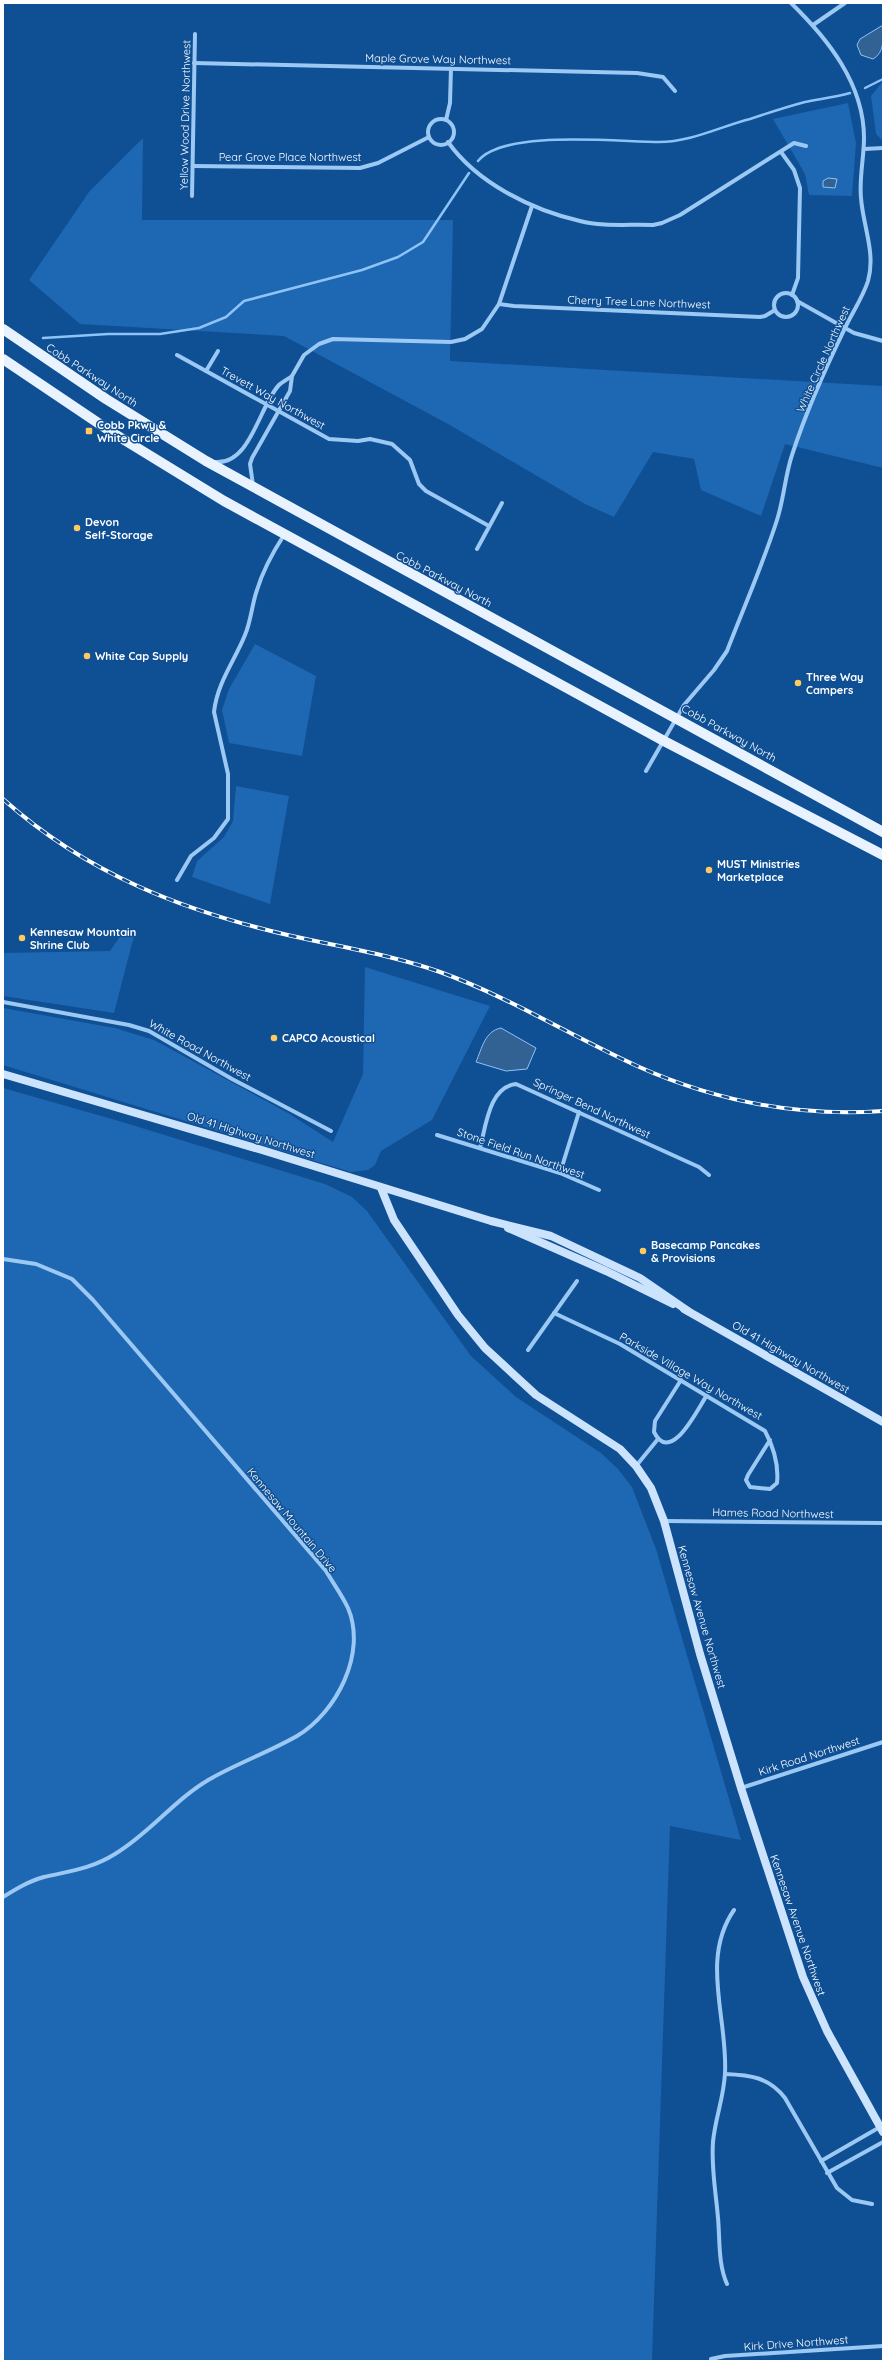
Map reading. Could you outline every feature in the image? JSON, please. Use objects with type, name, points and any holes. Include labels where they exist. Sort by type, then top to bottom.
[{"type":"main road","name":"Cobb Parkway North","points":[[3,329],[112,402],[206,461],[253,488],[677,718],[883,832]]},
{"type":"main road","points":[[3,359],[163,465],[284,534],[664,741],[883,855]]},
{"type":"street","name":"White Circle Northwest","points":[[646,772],[690,696],[714,670],[727,651],[778,519],[792,455],[820,384],[845,327],[863,292],[870,271],[871,258],[860,192],[864,149],[862,115],[856,91],[842,64],[813,25],[791,3]]},
{"type":"street","points":[[813,25],[845,3]]},
{"type":"street","name":"Yellow Wood Drive Northwest","points":[[192,196],[195,34]]},
{"type":"street","name":"Maple Grove Way Northwest","points":[[194,63],[651,74],[663,77],[675,91]]},
{"type":"street","points":[[446,120],[450,103],[451,68]]},
{"type":"street","points":[[438,119],[446,120],[452,125],[454,132],[448,142],[438,144],[429,137],[428,130],[432,123],[438,119]]},
{"type":"street","name":"Pear Grove Place Northwest","points":[[193,166],[360,168],[378,163],[429,137]]},
{"type":"street","points":[[448,142],[459,155],[493,184],[532,206],[580,221],[662,223],[680,215],[794,143],[806,146]]},
{"type":"street","points":[[864,149],[883,148]]},
{"type":"street","points":[[781,152],[794,170],[800,188],[798,278],[792,295]]},
{"type":"street","points":[[206,461],[224,462],[237,456],[278,386],[292,376],[310,348],[333,339],[443,342],[465,339],[482,329],[500,304],[532,206]]},
{"type":"street","points":[[798,302],[797,309],[789,317],[781,316],[775,310],[775,300],[778,296],[787,293],[792,295],[798,302],[845,327],[868,338],[883,341]]},
{"type":"street","name":"Cherry Tree Lane Northwest","points":[[500,304],[514,306],[760,316],[765,316],[775,310]]},
{"type":"street","name":"Trevett Way Northwest","points":[[206,371],[218,351]]},
{"type":"street","name":"Trevett Way Northwest","points":[[177,355],[329,439],[358,441],[370,439],[392,444],[410,460],[419,484],[426,491],[489,526]]},
{"type":"street","points":[[253,488],[250,464],[290,391],[292,376]]},
{"type":"street","points":[[477,549],[502,503]]},
{"type":"street","points":[[177,880],[191,856],[214,838],[228,819],[230,799],[228,774],[214,712],[215,704],[228,667],[246,635],[257,589],[267,562],[284,534]]},
{"type":"street","name":"White Road Northwest","points":[[3,1002],[129,1025],[149,1031],[232,1079],[331,1131]]},
{"type":"street","name":"Old 41 Highway Northwest","points":[[3,1074],[180,1125],[491,1221],[539,1232],[575,1246],[640,1278],[688,1311],[883,1422]]},
{"type":"street","name":"Springer Bend Northwest","points":[[480,1148],[497,1094],[505,1087],[516,1084],[699,1167],[709,1175]]},
{"type":"street","points":[[560,1173],[580,1112]]},
{"type":"street","name":"Stone Field Run Northwest","points":[[438,1135],[560,1173],[599,1190]]},
{"type":"street","name":"Kennesaw Avenue Northwest","points":[[381,1188],[394,1220],[458,1314],[485,1348],[525,1386],[620,1449],[636,1466],[651,1488],[664,1522],[700,1654],[741,1788],[803,1977],[817,2011],[881,2130]]},
{"type":"street","name":"Kennesaw Mountain Drive","points":[[3,1259],[36,1264],[72,1279],[93,1300],[326,1571],[348,1608],[352,1631],[351,1658],[342,1685],[330,1706],[298,1735],[208,1780],[181,1799],[146,1831],[109,1857],[73,1872],[44,1877],[28,1883],[3,1897]]},
{"type":"street","points":[[528,1350],[577,1281]]},
{"type":"street","name":"Parkside Village Way Northwest","points":[[554,1313],[620,1344],[765,1430],[770,1440],[776,1458],[777,1483],[770,1489],[750,1487],[746,1480],[748,1475],[770,1440]]},
{"type":"street","points":[[681,1380],[655,1421],[654,1432],[658,1439],[669,1442],[678,1439],[707,1395]]},
{"type":"street","points":[[636,1466],[658,1439]]},
{"type":"street","name":"Hames Road Northwest","points":[[664,1522],[883,1523]]},
{"type":"street","name":"Kirk Road Northwest","points":[[741,1788],[883,1742]]},
{"type":"street","points":[[727,2284],[721,2268],[713,2159],[715,2130],[725,2074],[725,2041],[717,1985],[717,1962],[721,1933],[734,1910]]},
{"type":"street","points":[[725,2074],[754,2076],[776,2088],[784,2098],[827,2173],[844,2195],[852,2200],[872,2204]]},
{"type":"street","points":[[821,2161],[881,2130]]},
{"type":"street","points":[[827,2173],[883,2142]]},
{"type":"street","name":"Kirk Drive Northwest","points":[[712,2359],[725,2356],[883,2346]]},
{"type":"shaded area","points":[[883,25],[883,40],[880,53],[873,59],[861,55],[857,45],[860,39]]},
{"type":"shaded area","points":[[883,81],[883,141],[876,134],[871,96]]},
{"type":"shaded area","points":[[848,103],[856,143],[852,196],[809,195],[805,174],[773,119]]},
{"type":"shaded area","points":[[143,138],[142,220],[453,220],[450,361],[883,386],[883,468],[785,444],[761,516],[701,490],[694,459],[653,452],[614,517],[585,504],[448,424],[284,336],[80,324],[29,280],[89,192]]},
{"type":"shaded area","points":[[828,178],[837,179],[835,188],[823,187],[823,181]]},
{"type":"shaded area","points":[[255,644],[316,676],[302,756],[229,743],[222,710],[229,689]]},
{"type":"shaded area","points":[[236,786],[289,796],[270,904],[192,877],[197,861],[224,837],[233,821]]},
{"type":"shaded area","points":[[123,932],[135,932],[114,1013],[3,996],[3,953],[110,951]]},
{"type":"shaded area","points":[[365,967],[490,1006],[432,1120],[381,1151],[375,1165],[368,1170],[351,1172],[3,1065],[3,1008],[115,1028],[154,1040],[288,1113],[333,1142],[363,1074]]},
{"type":"shaded area","points":[[501,1028],[536,1048],[527,1069],[506,1071],[476,1062],[482,1046],[488,1036]]},
{"type":"shaded area","points":[[3,1088],[119,1121],[325,1184],[352,1197],[367,1211],[471,1356],[516,1397],[601,1453],[618,1469],[632,1487],[656,1549],[741,1840],[670,1826],[652,2361],[3,2361]]},
{"type":"waterway","points":[[865,88],[883,79]]},
{"type":"waterway","points":[[478,161],[492,151],[511,145],[536,141],[591,140],[659,142],[682,140],[805,102],[850,93]]},
{"type":"waterway","points":[[43,338],[108,334],[160,334],[199,328],[226,317],[244,301],[362,270],[398,257],[423,242],[469,173]]},
{"type":"railway","points":[[3,799],[68,849],[103,869],[138,886],[213,915],[292,936],[385,956],[440,972],[491,993],[637,1066],[696,1089],[757,1104],[788,1109],[851,1112],[883,1111]]},
{"type":"place","name":"Cobb Pkwy & White Circle","points":[[89,431]]},
{"type":"place","name":"Devon Self-Storage","points":[[77,528]]},
{"type":"place","name":"White Cap Supply","points":[[87,656]]},
{"type":"place","name":"Three Way Campers","points":[[798,683]]},
{"type":"place","name":"MUST Ministries Marketplace","points":[[709,870]]},
{"type":"place","name":"Kennesaw Mountain Shrine Club","points":[[22,938]]},
{"type":"place","name":"CAPCO Acoustical","points":[[274,1038]]},
{"type":"place","name":"Basecamp Pancakes & Provisions","points":[[643,1251]]}]
